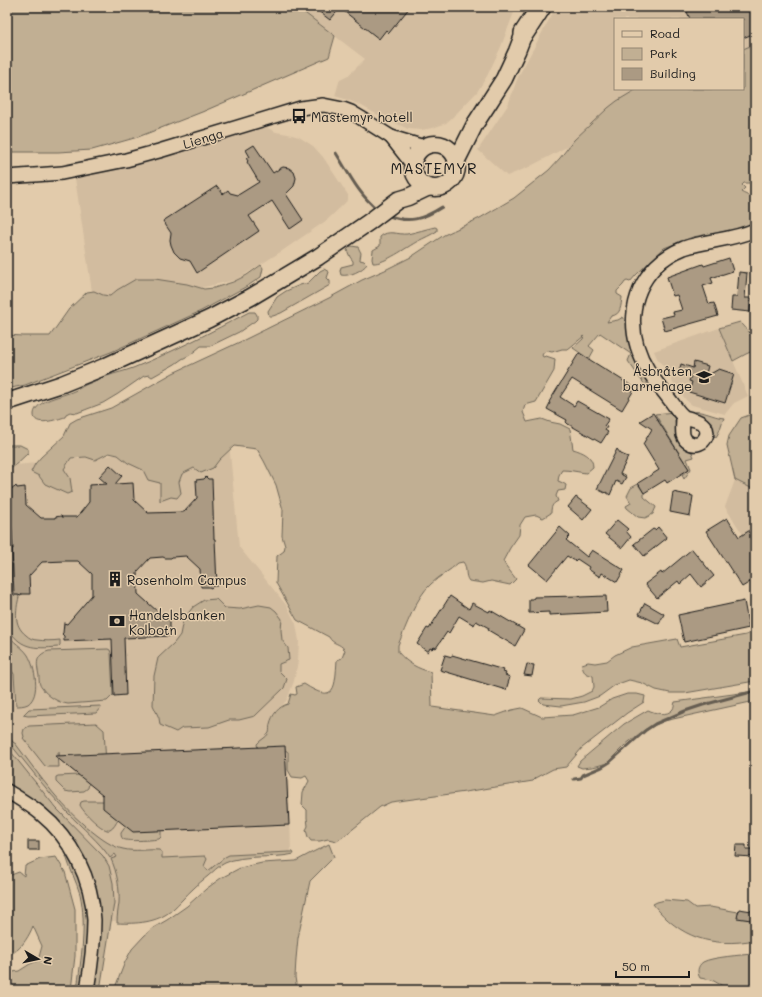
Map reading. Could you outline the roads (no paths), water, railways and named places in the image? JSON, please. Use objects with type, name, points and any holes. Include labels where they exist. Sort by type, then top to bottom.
[{"type":"highway","points":[[524,33],[533,7]]},
{"type":"highway","points":[[524,33],[541,7]]},
{"type":"main road","points":[[456,162],[475,124],[504,80],[524,33]]},
{"type":"main road","points":[[398,200],[414,171],[415,157],[418,153],[455,137],[475,124]]},
{"type":"main road","points":[[7,402],[62,384],[104,367],[209,319],[293,273],[369,222],[398,200],[429,188],[438,188],[447,185],[451,181],[456,171],[455,157],[449,149],[432,146]]},
{"type":"main road","points":[[414,171],[418,181],[429,188]]},
{"type":"street","name":"Lienga","points":[[7,177],[62,173],[120,161],[159,151],[301,108],[317,106],[336,107],[351,112],[391,137],[432,146]]},
{"type":"street","name":"Lienga","points":[[391,137],[414,171]]},
{"type":"street","points":[[683,417],[648,370],[638,352],[633,322],[637,297],[650,274],[671,254],[696,244],[741,235],[755,230]]},
{"type":"street","points":[[7,791],[40,813],[57,829],[71,848],[82,868],[90,894],[94,918],[93,950],[87,990]]},
{"type":"waterway","points":[[336,153],[359,190],[377,209]]},
{"type":"waterway","points":[[387,215],[409,220],[416,219],[428,215],[442,207]]},
{"type":"waterway","points":[[574,779],[581,778],[583,775],[610,762],[646,730],[655,724],[703,705],[755,691]]},
{"type":"place","name":"Mastemyr hotell","points":[[299,116]]},
{"type":"place","name":"Åsbråten barnehage","points":[[704,377]]},
{"type":"place","name":"Rosenholm Campus","points":[[115,579]]},
{"type":"place","name":"Handelsbanken Kolbotn","points":[[117,621]]},
{"type":"district","name":"MASTEMYR","points":[[434,168]]}]
